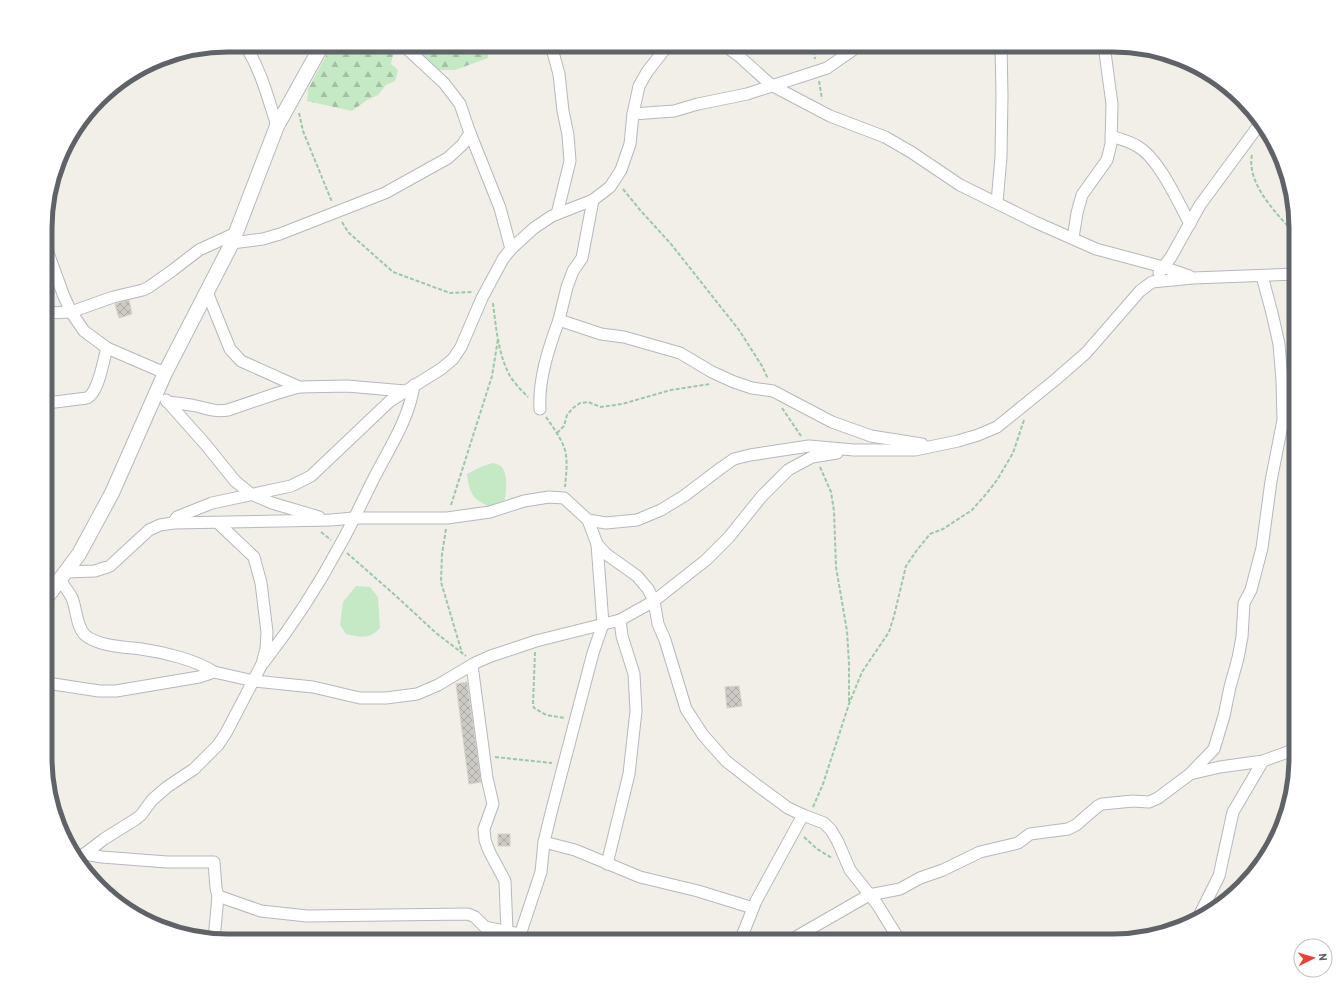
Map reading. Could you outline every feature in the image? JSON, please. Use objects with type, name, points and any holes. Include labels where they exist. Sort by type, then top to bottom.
[{"type":"street","points":[[249,52],[264,84],[277,126]]},
{"type":"street","points":[[52,590],[79,554],[162,397],[165,373],[234,238],[277,126],[318,52]]},
{"type":"street","points":[[411,52],[444,83],[460,104],[500,208],[511,249]]},
{"type":"street","points":[[553,52],[559,74],[563,111],[568,135],[570,161],[557,214]]},
{"type":"street","points":[[173,523],[177,517],[212,503],[291,486],[311,476],[390,401],[441,369],[453,359],[461,347],[485,293],[503,259],[511,249],[534,228],[557,214],[593,200],[610,187],[615,180],[621,170],[630,144],[633,114],[639,86],[647,72],[663,52]]},
{"type":"street","points":[[734,52],[771,85],[830,116],[885,137],[911,152],[960,185],[1035,222],[1103,251],[1163,267],[1193,278]]},
{"type":"street","points":[[633,114],[674,111],[698,104],[747,94],[827,68],[850,52]]},
{"type":"street","points":[[997,202],[1001,149],[1001,52]]},
{"type":"street","points":[[1073,238],[1077,212],[1082,196],[1107,160],[1111,136],[1112,104],[1105,52]]},
{"type":"street","points":[[588,520],[606,523],[637,520],[661,510],[684,496],[734,459],[750,455],[809,446],[854,450],[915,450],[965,439],[998,427],[1086,353],[1140,291],[1152,282],[1171,257],[1200,206],[1257,127]]},
{"type":"street","points":[[52,313],[71,312],[113,297],[149,287],[199,250],[234,238],[263,239],[274,236],[337,213],[385,193],[448,158],[463,144],[470,133]]},
{"type":"street","points":[[1111,136],[1136,145],[1148,155],[1163,175],[1190,224]]},
{"type":"street","points":[[540,409],[539,401],[547,353],[559,320],[567,287],[573,271],[582,258],[593,200]]},
{"type":"street","points":[[52,266],[71,312],[84,331],[107,348],[165,373]]},
{"type":"street","points":[[1152,282],[1193,278],[1289,274]]},
{"type":"street","points":[[801,934],[869,895],[900,889],[920,878],[944,870],[980,852],[1018,843],[1030,834],[1068,829],[1076,825],[1102,804],[1133,801],[1149,802],[1158,798],[1190,774],[1214,749],[1224,716],[1238,658],[1242,638],[1244,603],[1251,590],[1262,548],[1283,420],[1279,344],[1262,276]]},
{"type":"street","points":[[207,292],[230,349],[235,356],[241,361],[299,387]]},
{"type":"street","points":[[559,320],[601,334],[624,338],[680,353],[712,372],[734,382],[752,388],[773,391],[832,422],[871,436],[894,441],[936,446]]},
{"type":"street","points":[[52,401],[87,398],[92,396],[97,387],[107,348]]},
{"type":"street","points":[[162,397],[213,411],[221,411],[228,410],[278,392],[299,387],[347,386],[410,388]]},
{"type":"street","points":[[262,664],[292,624],[314,591],[339,547],[398,435],[412,396],[410,388]]},
{"type":"street","points":[[162,397],[206,445],[235,481],[251,494],[272,503],[331,520]]},
{"type":"street","points":[[63,576],[72,598],[82,632],[87,637],[109,646],[147,650],[204,665],[214,672],[254,681],[313,687],[360,698],[386,698],[417,694],[438,685],[473,664],[506,650],[620,620],[654,601],[706,560],[729,537],[762,496],[788,470],[815,456],[854,450]]},
{"type":"street","points":[[63,576],[95,571],[110,566],[149,530],[160,525],[173,523],[331,520],[353,518],[447,518],[490,512],[524,501],[549,497],[564,498],[588,520],[597,544],[603,624],[593,653],[544,842],[541,872],[520,934]]},
{"type":"street","points":[[82,856],[136,819],[152,800],[194,769],[218,745],[226,733],[237,709],[254,681],[262,664],[266,649],[267,632],[261,583],[254,557],[218,523]]},
{"type":"street","points":[[597,544],[606,554],[637,576],[648,589],[654,601],[658,624],[665,640],[686,708],[703,735],[726,761],[782,803],[805,816],[824,824],[831,830],[850,870],[876,904],[895,934]]},
{"type":"street","points":[[607,864],[629,774],[636,710],[634,674],[622,636],[620,620]]},
{"type":"street","points":[[473,664],[487,778],[493,804],[484,829],[485,840],[505,881],[507,931]]},
{"type":"street","points":[[52,684],[99,691],[116,691],[199,677],[214,672]]},
{"type":"street","points":[[1190,774],[1220,767],[1263,762],[1289,752]]},
{"type":"street","points":[[1202,909],[1219,876],[1233,812],[1263,762]]},
{"type":"street","points":[[742,934],[753,908],[805,816]]},
{"type":"street","points":[[544,842],[575,850],[640,877],[698,891],[753,908]]},
{"type":"street","points":[[83,857],[167,862],[213,862],[215,864],[216,888],[218,896],[215,934]]},
{"type":"street","points":[[218,896],[261,911],[307,916],[468,914],[475,917],[485,928],[507,931],[513,934]]},
{"type":"street","points":[[744,929],[745,934]]},
{"type":"path","points":[[294,95],[303,131],[337,213],[348,232],[393,272],[450,293],[466,291],[485,293],[492,301],[502,355],[510,375],[519,387],[546,415],[565,449],[567,463],[564,498]]},
{"type":"path","points":[[1253,152],[1251,158],[1252,173],[1260,190],[1272,208],[1289,227]]},
{"type":"path","points":[[615,180],[671,244],[738,330],[762,366],[786,416],[809,446]]},
{"type":"path","points":[[462,653],[441,582],[442,554],[447,518],[492,376],[498,337]]},
{"type":"path","points":[[557,433],[564,426],[567,414],[580,403],[588,402],[601,407],[622,404],[671,390],[710,384]]},
{"type":"path","points":[[850,870],[805,840],[803,831],[805,816],[816,801],[823,784],[849,704],[862,672],[889,632],[906,566],[930,534],[943,529],[972,510],[988,493],[1013,453],[1025,419]]},
{"type":"path","points":[[815,456],[831,492],[834,511],[836,567],[847,631],[849,704]]},
{"type":"path","points":[[307,520],[473,664]]},
{"type":"path","points":[[536,641],[533,691],[534,708],[546,715],[576,720]]},
{"type":"path","points":[[484,756],[564,764]]},
{"type":"green space","points":[[328,52],[394,52],[391,64],[398,70],[395,81],[386,85],[378,95],[367,100],[352,111],[307,101],[308,89]]},
{"type":"green space","points":[[422,52],[488,52],[488,58],[455,70],[439,70],[424,61]]},
{"type":"green space","points":[[493,463],[499,465],[505,473],[506,491],[503,506],[490,509],[476,499],[472,494],[467,474]]},
{"type":"green space","points":[[356,586],[370,587],[378,597],[380,628],[376,632],[364,637],[346,634],[340,625],[343,602]]},
{"type":"building","points":[[129,300],[132,314],[119,318],[115,304]]},
{"type":"building","points":[[467,682],[481,782],[469,784],[456,684]]},
{"type":"building","points":[[739,686],[742,706],[727,708],[725,687]]},
{"type":"building","points":[[498,834],[510,834],[510,846],[498,846]]}]
